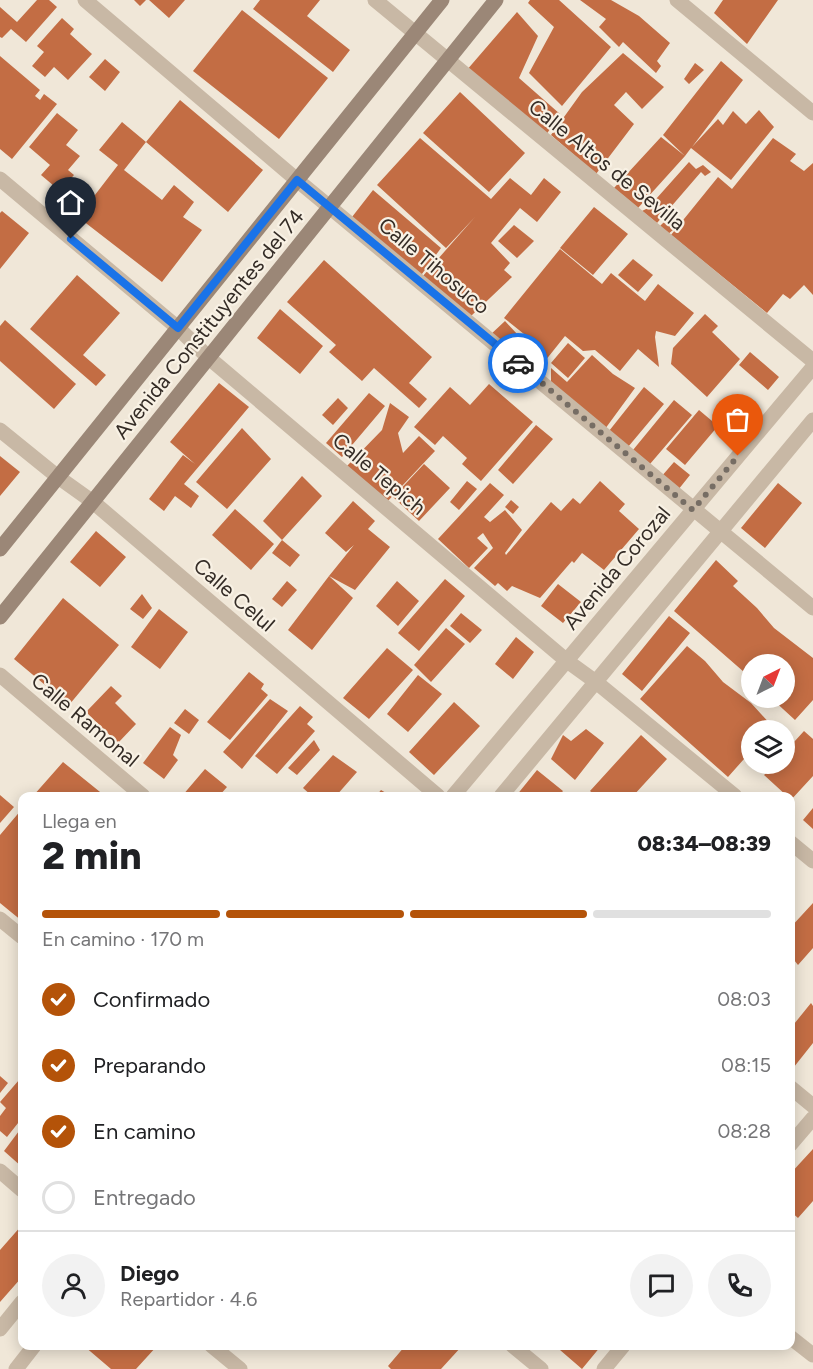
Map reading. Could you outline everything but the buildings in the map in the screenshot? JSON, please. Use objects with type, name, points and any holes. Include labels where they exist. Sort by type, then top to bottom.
[{"type":"main road","name":"Avenida Constituyentes del 74","points":[[0,549],[442,0]]},
{"type":"main road","name":"Avenida Constituyentes del 74","points":[[0,617],[496,0]]},
{"type":"street","name":"Calle Tihosuco","points":[[86,0],[297,180],[813,608]]},
{"type":"street","name":"Calle Altos de Sevilla","points":[[375,0],[813,362]]},
{"type":"street","points":[[677,0],[813,113]]},
{"type":"street","name":"Calle Tepich","points":[[0,179],[567,661],[730,792]]},
{"type":"street","name":"Avenida Corozal","points":[[456,792],[813,367]]},
{"type":"street","points":[[504,792],[813,420]]},
{"type":"street","name":"Calle Celul","points":[[0,430],[93,502],[433,792]]},
{"type":"street","name":"Calle Ramonal","points":[[0,675],[138,792]]},
{"type":"street","points":[[795,846],[813,861]]},
{"type":"street","points":[[0,919],[18,934]]},
{"type":"street","points":[[795,1091],[813,1106]]},
{"type":"street","points":[[795,1139],[813,1118]]},
{"type":"street","points":[[0,1171],[18,1187]]},
{"type":"street","points":[[0,1329],[18,1307]]},
{"type":"street","points":[[795,1341],[813,1355]]},
{"type":"street","points":[[16,1369],[31,1350]]},
{"type":"street","points":[[217,1350],[240,1369]]},
{"type":"street","points":[[518,1350],[541,1369]]},
{"type":"street","points":[[603,1369],[620,1350]]},
{"type":"way so far","points":[[518,363],[693,510],[738,456]]},
{"type":"route","points":[[71,239],[178,328],[297,180],[518,363]]}]
